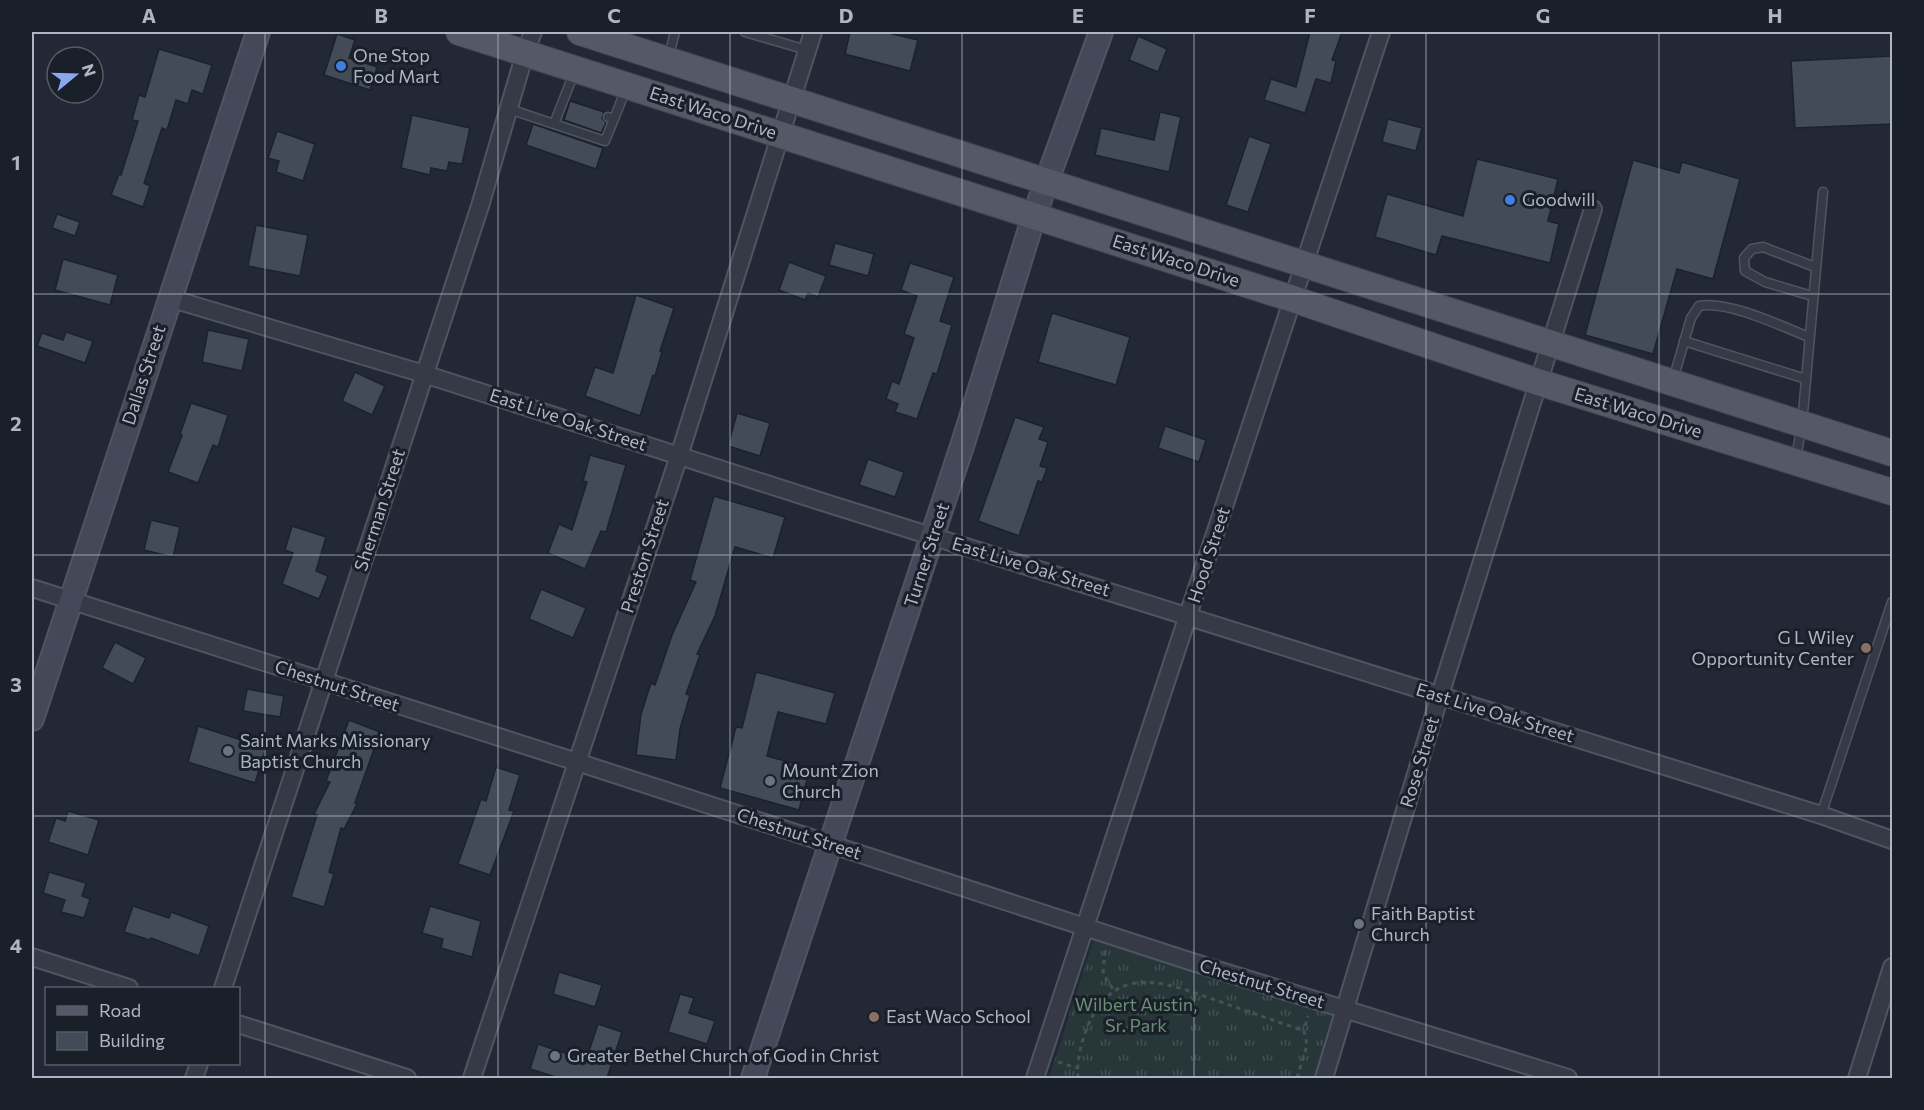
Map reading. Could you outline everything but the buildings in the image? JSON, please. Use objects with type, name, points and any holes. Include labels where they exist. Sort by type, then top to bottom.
[{"type":"main road","name":"East Waco Drive","points":[[459,32],[529,42],[575,69],[1293,299],[1538,382],[1893,492]]},
{"type":"main road","name":"East Waco Drive","points":[[584,32],[792,98],[1046,183],[1893,453]]},
{"type":"street","name":"Dallas Street","points":[[32,719],[258,32]]},
{"type":"street","name":"Preston Street","points":[[472,1078],[679,456],[813,32]]},
{"type":"street","name":"Turner Street","points":[[753,1078],[933,536],[1034,216],[1101,32]]},
{"type":"street","name":"Hood Street","points":[[1035,1078],[1091,929],[1188,616],[1381,32]]},
{"type":"street","name":"Sherman Street","points":[[223,987],[424,374],[529,42]]},
{"type":"street","name":"Rose Street","points":[[1324,1078],[1440,695],[1593,209]]},
{"type":"street","name":"East Live Oak Street","points":[[169,298],[424,374],[1821,815],[1893,840]]},
{"type":"street","name":"Chestnut Street","points":[[32,588],[1313,1000],[1568,1078]]},
{"type":"street","points":[[32,957],[126,987]]},
{"type":"street","points":[[1857,1078],[1893,967]]},
{"type":"street","points":[[240,1025],[407,1078]]},
{"type":"lane","points":[[668,59],[675,32]]},
{"type":"lane","points":[[745,32],[807,50]]},
{"type":"lane","points":[[554,124],[566,103],[575,69]]},
{"type":"lane","points":[[509,109],[605,141],[610,118],[627,86]]},
{"type":"lane","points":[[1795,462],[1802,424],[1823,192]]},
{"type":"lane","points":[[1812,297],[1766,282],[1744,271],[1744,258],[1752,249],[1763,247],[1815,267]]},
{"type":"lane","points":[[1672,382],[1691,318],[1699,306],[1709,303],[1726,306],[1809,336]]},
{"type":"lane","points":[[1684,340],[1806,379]]},
{"type":"lane","points":[[1821,815],[1893,602]]},
{"type":"path","points":[[1091,929],[1105,953],[1103,973],[1114,991]]},
{"type":"path","points":[[1078,1078],[1077,1068],[1088,1025],[1096,1010],[1114,991],[1127,985],[1162,982],[1304,1031]]},
{"type":"path","points":[[1298,1078],[1307,1045],[1304,1031],[1313,1000]]},
{"type":"green space","name":"Wilbert Austin, Sr. Park","points":[[1095,935],[1335,1013],[1314,1078],[1049,1078]]},
{"type":"place","name":"One Stop Food Mart","points":[[341,66]]},
{"type":"place","name":"Goodwill","points":[[1510,200]]},
{"type":"place","name":"G L Wiley Opportunity Center","points":[[1866,648]]},
{"type":"place","name":"Saint Marks Missionary Baptist Church","points":[[228,751]]},
{"type":"place","name":"Mount Zion Church","points":[[770,781]]},
{"type":"place","name":"Faith Baptist Church","points":[[1359,924]]},
{"type":"place","name":"East Waco School","points":[[874,1017]]},
{"type":"place","name":"Greater Bethel Church of God in Christ","points":[[555,1056]]}]
